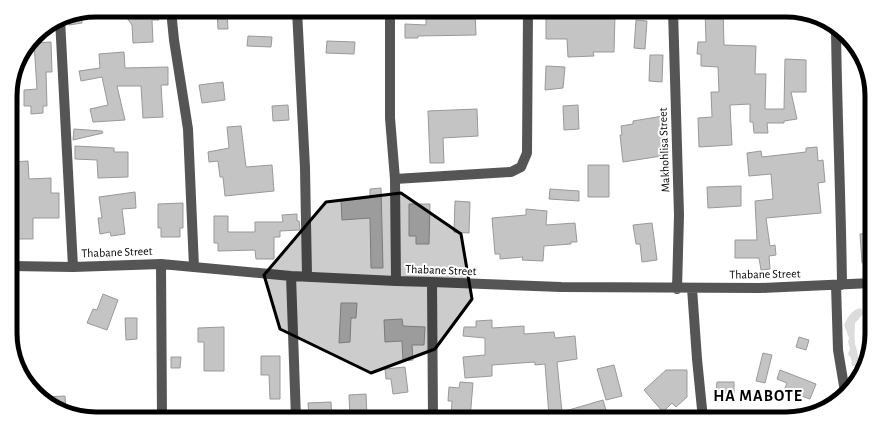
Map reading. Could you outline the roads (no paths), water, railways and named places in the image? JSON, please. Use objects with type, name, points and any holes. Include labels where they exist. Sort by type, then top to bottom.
[{"type":"street","points":[[172,17],[174,40],[188,129],[194,267]]},
{"type":"street","points":[[297,17],[305,168],[307,276]]},
{"type":"street","points":[[390,17],[390,118],[395,179],[396,281]]},
{"type":"street","points":[[395,179],[511,172],[521,167],[527,153],[528,17]]},
{"type":"street","name":"Makhohlisa Street","points":[[673,17],[679,216],[677,288]]},
{"type":"street","points":[[60,25],[73,267]]},
{"type":"street","points":[[836,35],[841,204],[838,350],[844,386]]},
{"type":"street","points":[[161,264],[162,412]]},
{"type":"street","name":"Thabane Street","points":[[17,266],[73,267],[161,264],[291,276],[561,287],[760,288],[865,283]]},
{"type":"street","points":[[291,276],[296,412]]},
{"type":"street","points":[[432,282],[433,412]]},
{"type":"street","points":[[692,288],[702,412]]},
{"type":"district","name":"HA MABOTE","points":[[758,395]]}]
